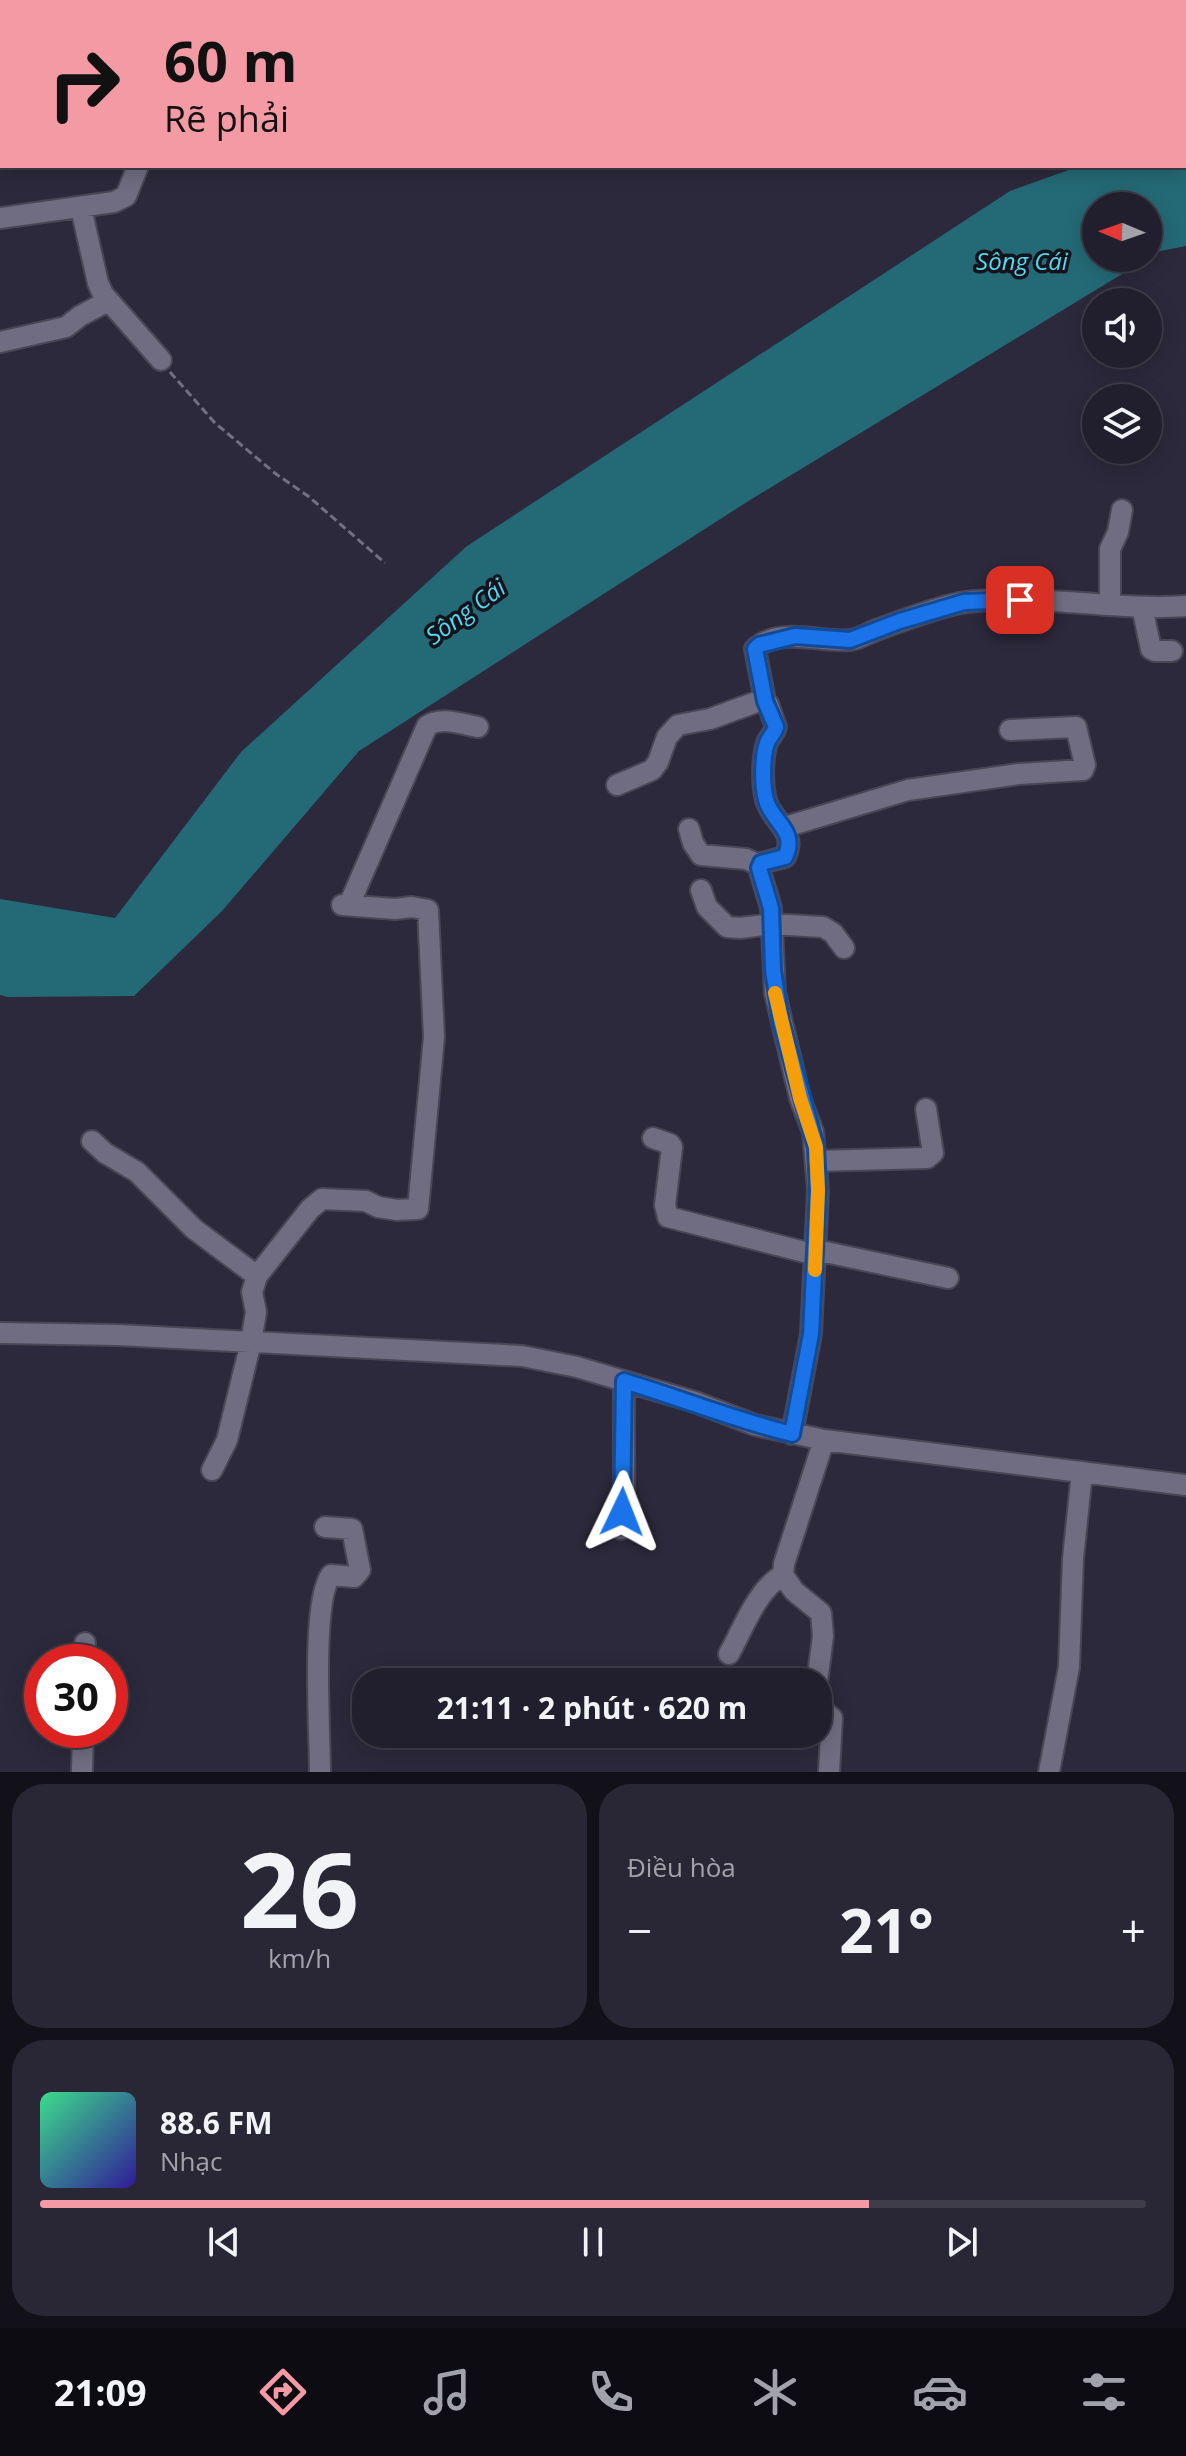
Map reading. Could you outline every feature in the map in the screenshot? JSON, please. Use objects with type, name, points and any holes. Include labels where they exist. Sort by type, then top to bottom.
[{"type":"street","points":[[0,218],[114,202],[126,196],[137,168]]},
{"type":"street","points":[[81,208],[98,283],[108,301],[161,360]]},
{"type":"street","points":[[0,342],[66,327],[108,301]]},
{"type":"street","points":[[1110,605],[1110,549],[1118,532],[1122,510]]},
{"type":"street","points":[[689,829],[701,855],[746,859],[759,865],[788,853],[785,827],[771,814],[764,790],[765,754],[776,727],[765,701],[755,653],[759,645],[795,636],[850,640],[964,602],[1020,600],[1142,607],[1186,606]]},
{"type":"street","points":[[1142,607],[1151,649],[1172,651]]},
{"type":"street","points":[[617,785],[652,770],[667,737],[678,725],[710,719],[765,701]]},
{"type":"street","points":[[212,1470],[227,1440],[251,1342],[256,1312],[252,1292],[257,1276],[310,1209],[322,1199],[366,1201],[378,1207],[397,1210],[418,1209],[434,1037],[428,910],[346,905],[427,726],[434,721],[444,721],[478,727]]},
{"type":"street","points":[[785,827],[908,790],[1019,774],[1083,770],[1085,765],[1076,727],[1010,730]]},
{"type":"street","points":[[759,865],[771,908],[775,993],[800,1098],[813,1132],[818,1190],[811,1334],[792,1434]]},
{"type":"street","points":[[701,890],[707,907],[727,927],[772,924],[823,927],[833,933],[844,948]]},
{"type":"street","points":[[816,1161],[927,1158],[933,1153],[926,1109]]},
{"type":"street","points":[[653,1138],[672,1147],[665,1205],[668,1217],[816,1252],[948,1278]]},
{"type":"street","points":[[92,1141],[105,1153],[137,1172],[194,1229],[257,1276]]},
{"type":"street","points":[[0,1333],[118,1335],[540,1358],[695,1402],[755,1425],[792,1434],[1186,1485]]},
{"type":"street","points":[[621,1529],[624,1381]]},
{"type":"street","points":[[819,1668],[823,1636],[821,1613],[794,1591],[783,1575],[824,1440]]},
{"type":"street","points":[[1049,1772],[1069,1667],[1073,1559],[1082,1472]]},
{"type":"street","points":[[320,1772],[320,1625],[323,1592],[331,1575],[354,1577],[360,1570],[352,1529],[325,1527]]},
{"type":"street","points":[[729,1654],[757,1604],[775,1580],[783,1575]]},
{"type":"street","points":[[82,1772],[83,1748]]},
{"type":"street","points":[[829,1772],[830,1748]]},
{"type":"path","points":[[161,360],[215,423],[276,474],[308,496],[385,563]]},
{"type":"water","name":"Sông Cái","points":[[1074,168],[1186,168],[1186,246],[1162,251],[1162,192],[1082,192],[1082,272],[1125,272],[1099,288],[1082,288],[1082,298],[750,500],[359,751],[222,911],[134,996],[0,995],[0,899],[115,918],[241,752],[467,546],[1010,191]]},
{"type":"slow traffic","points":[[775,993],[805,1117],[816,1147],[815,1270]]},
{"type":"route","points":[[622,1512],[624,1381],[695,1402],[755,1425],[792,1434],[808,1356],[818,1190],[816,1147],[805,1117],[775,993],[771,908],[759,868],[761,863],[785,857],[788,848],[785,827],[771,814],[764,790],[766,745],[776,727],[765,701],[755,649],[759,645],[795,636],[850,640],[964,602],[1020,600]]}]
